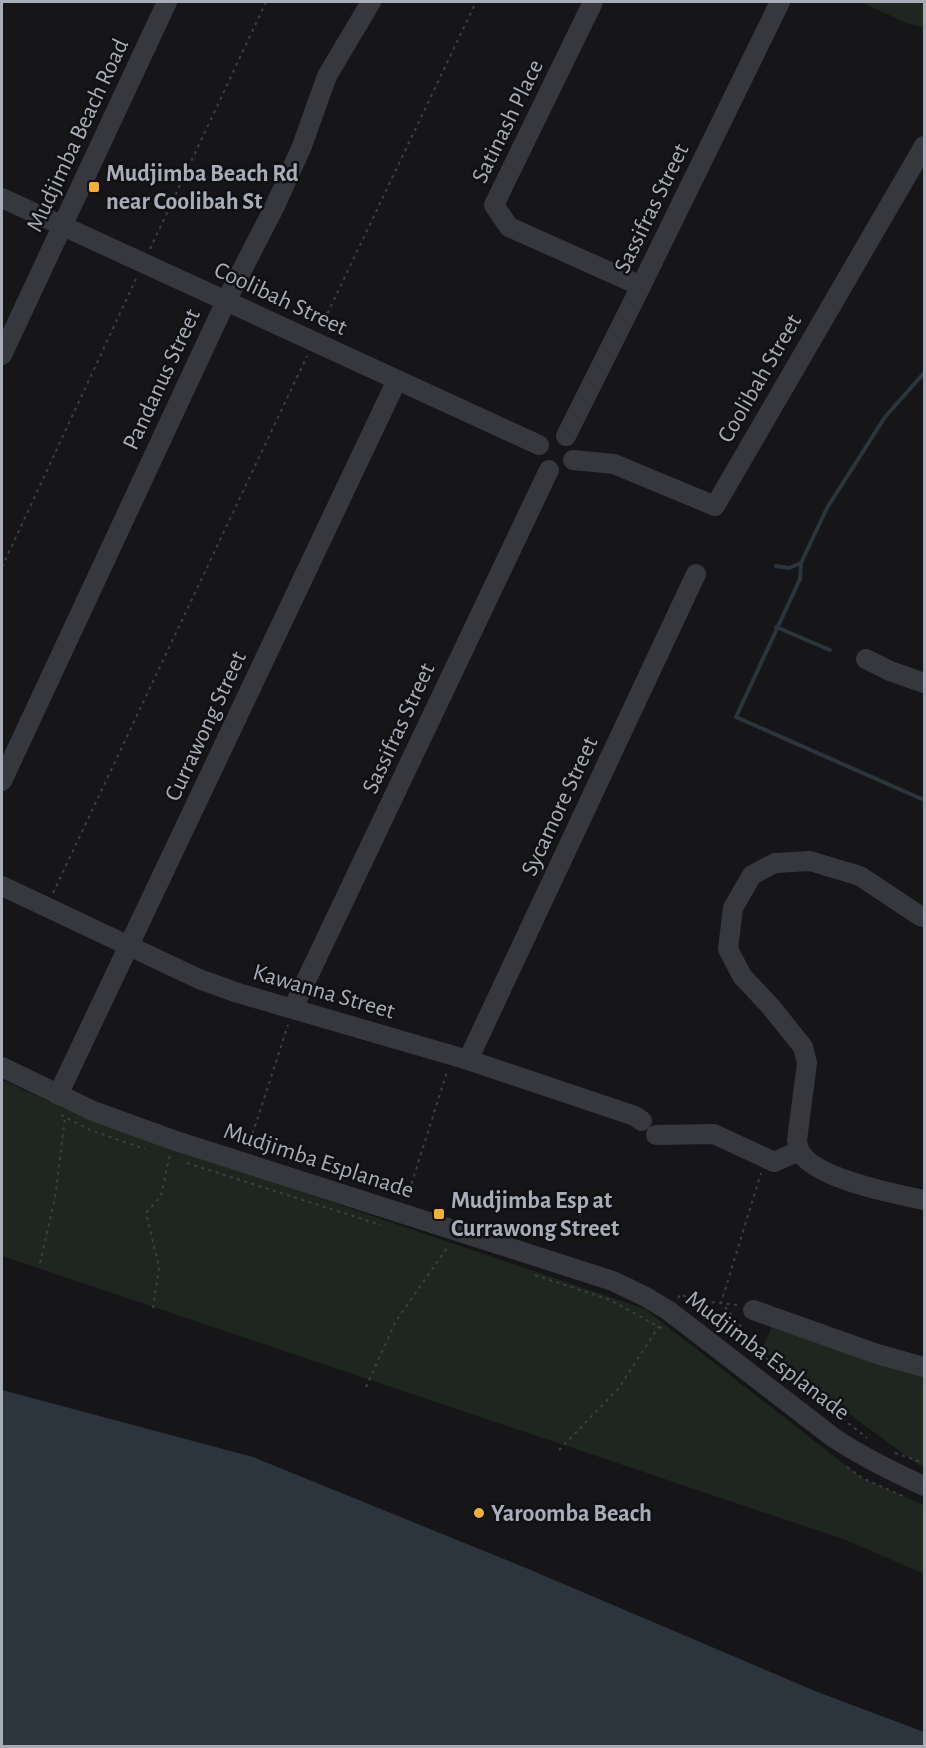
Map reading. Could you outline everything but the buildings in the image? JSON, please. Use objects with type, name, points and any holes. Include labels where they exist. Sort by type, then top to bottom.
[{"type":"street","name":"Mudjimba Beach Road","points":[[2,356],[167,2]]},
{"type":"street","name":"Pandanus Street","points":[[2,782],[226,301],[303,146],[327,76],[371,2]]},
{"type":"street","name":"Satinash Place","points":[[592,2],[494,205],[508,227],[641,286]]},
{"type":"street","name":"Sassifras Street","points":[[566,436],[780,2]]},
{"type":"street","name":"Coolibah Street","points":[[573,460],[614,464],[715,506],[924,146]]},
{"type":"street","name":"Coolibah Street","points":[[2,198],[539,445]]},
{"type":"street","name":"Currawong Street","points":[[62,1106],[129,946],[397,380]]},
{"type":"street","points":[[548,435],[566,436],[574,446],[573,460],[564,470],[549,470],[539,461],[537,455],[539,445],[548,435]]},
{"type":"street","name":"Sassifras Street","points":[[293,1008],[549,470]]},
{"type":"street","name":"Sycamore Street","points":[[460,1057],[696,574]]},
{"type":"street","points":[[866,659],[890,671],[924,683]]},
{"type":"street","points":[[924,916],[920,916],[860,876],[810,861],[775,864],[752,875],[733,908],[728,949],[742,976],[771,1006],[803,1047],[807,1063],[797,1140],[799,1151],[806,1160],[871,1190],[924,1200]]},
{"type":"street","name":"Kawanna Street","points":[[2,886],[199,979],[238,993],[460,1057],[635,1116],[649,1128],[714,1134],[774,1162],[799,1151]]},
{"type":"street","name":"Mudjimba Esplanade","points":[[2,1067],[62,1106],[93,1111],[173,1140],[613,1281],[645,1297],[668,1313],[843,1444],[868,1459],[924,1486]]},
{"type":"street","points":[[753,1310],[877,1354],[924,1367]]},
{"type":"path","points":[[2,567],[266,2]]},
{"type":"path","points":[[46,907],[476,2]]},
{"type":"path","points":[[244,1163],[293,1008]]},
{"type":"path","points":[[402,1214],[460,1057]]},
{"type":"path","points":[[62,1106],[90,1130],[147,1149]]},
{"type":"path","points":[[40,1263],[55,1198],[62,1106]]},
{"type":"path","points":[[153,1308],[159,1267],[146,1213],[161,1196],[173,1140]]},
{"type":"path","points":[[180,1161],[382,1226]]},
{"type":"path","points":[[721,1303],[763,1167]]},
{"type":"path","points":[[366,1387],[396,1321],[449,1246],[455,1231]]},
{"type":"path","points":[[535,1275],[610,1300],[668,1313]]},
{"type":"path","points":[[559,1450],[618,1389],[681,1294],[694,1301],[721,1303],[743,1330],[744,1342],[748,1346],[875,1444]]},
{"type":"path","points":[[668,1313],[669,1333]]},
{"type":"path","points":[[892,1452],[924,1463]]},
{"type":"path","points":[[845,1465],[862,1478],[905,1497]]},
{"type":"shaded area","points":[[860,2],[924,2],[924,27],[909,24]]},
{"type":"shaded area","points":[[2,1080],[83,1117],[645,1309],[862,1478],[924,1505],[924,1574],[846,1540],[2,1256]]},
{"type":"shaded area","points":[[772,1326],[924,1377],[924,1466],[919,1465],[762,1350]]},
{"type":"shaded area","points":[[2,1390],[253,1457],[526,1568],[815,1691],[924,1732],[924,1746],[2,1746]]},
{"type":"waterway","points":[[776,566],[789,568],[801,563],[827,508],[885,417],[924,373]]},
{"type":"waterway","points":[[801,563],[800,579],[736,717],[924,800]]},
{"type":"waterway","points":[[776,627],[830,650]]},
{"type":"place","name":"Mudjimba Beach Rd near Coolibah St","points":[[94,187]]},
{"type":"place","name":"Mudjimba Esp at Currawong Street","points":[[439,1214]]},
{"type":"place","name":"Yaroomba Beach","points":[[479,1513]]}]
